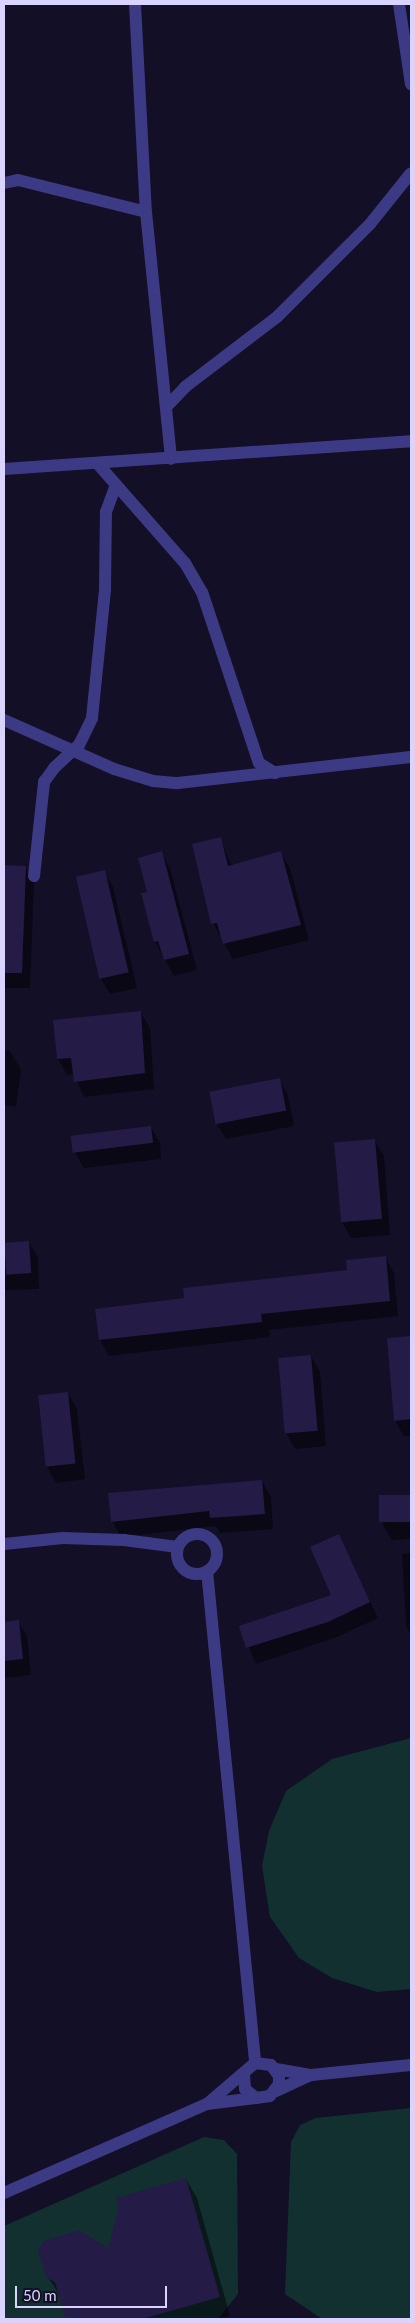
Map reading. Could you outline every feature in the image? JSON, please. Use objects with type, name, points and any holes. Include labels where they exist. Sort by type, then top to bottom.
[{"type":"street","points":[[135,4],[146,212],[171,459]]},
{"type":"street","points":[[399,4],[411,12]]},
{"type":"street","points":[[399,4],[411,84]]},
{"type":"street","points":[[166,407],[185,386],[277,317],[370,224],[411,173]]},
{"type":"street","points":[[4,183],[18,180],[146,212]]},
{"type":"street","points":[[4,469],[411,441]]},
{"type":"street","points":[[97,464],[185,563],[202,592],[259,763],[275,773]]},
{"type":"street","points":[[34,876],[44,782],[71,751],[79,745],[92,718],[105,589],[106,512],[116,485]]},
{"type":"street","points":[[4,720],[71,751],[153,781],[178,783],[411,757]]},
{"type":"street","points":[[190,1535],[206,1536],[213,1542],[217,1558],[207,1571],[198,1574],[181,1566],[178,1547],[190,1535]]},
{"type":"street","points":[[4,1544],[63,1538],[124,1540],[178,1547]]},
{"type":"street","points":[[207,1571],[255,2063]]},
{"type":"street","points":[[4,2194],[207,2104],[244,2075],[255,2063],[266,2062],[276,2069],[311,2075],[411,2065]]},
{"type":"street","points":[[276,2069],[279,2076],[276,2091]]},
{"type":"street","points":[[244,2075],[245,2089],[256,2098]]},
{"type":"street","points":[[207,2104],[270,2096],[276,2091],[311,2075]]},
{"type":"green space","points":[[411,1738],[411,1989],[377,1992],[332,1978],[299,1958],[270,1917],[262,1866],[269,1831],[286,1791],[332,1759]]},
{"type":"green space","points":[[411,2108],[411,2319],[322,2319],[285,2294],[291,2142],[300,2125],[316,2118]]},
{"type":"green space","points":[[204,2137],[224,2140],[237,2154],[238,2294],[218,2319],[4,2319],[4,2226]]},
{"type":"building","points":[[221,837],[228,866],[281,851],[301,925],[223,944],[217,923],[211,924],[192,844]]},
{"type":"building","points":[[162,851],[189,954],[164,960],[158,941],[154,942],[141,893],[147,892],[138,858]]},
{"type":"building","points":[[4,865],[26,866],[22,973],[4,973]]},
{"type":"building","points":[[105,870],[129,972],[99,979],[76,877]]},
{"type":"building","points":[[141,1011],[145,1073],[74,1082],[71,1058],[57,1059],[53,1020]]},
{"type":"building","points":[[280,1078],[286,1110],[216,1124],[209,1092]]},
{"type":"building","points":[[151,1126],[153,1143],[73,1153],[71,1136]]},
{"type":"building","points":[[375,1139],[382,1219],[341,1222],[334,1143]]},
{"type":"building","points":[[29,1241],[31,1273],[6,1275],[4,1243]]},
{"type":"building","points":[[386,1256],[390,1301],[261,1314],[262,1322],[99,1340],[95,1309],[184,1298],[183,1288],[347,1270],[346,1260]]},
{"type":"building","points":[[411,1336],[411,1419],[394,1421],[387,1338]]},
{"type":"building","points":[[311,1355],[318,1431],[285,1434],[278,1358]]},
{"type":"building","points":[[68,1392],[76,1464],[46,1467],[38,1395]]},
{"type":"building","points":[[262,1480],[265,1514],[210,1518],[209,1511],[111,1522],[108,1493]]},
{"type":"building","points":[[379,1495],[411,1495],[411,1522],[379,1522]]},
{"type":"building","points":[[339,1534],[370,1602],[328,1622],[246,1648],[239,1626],[331,1595],[310,1547]]},
{"type":"building","points":[[19,1620],[23,1659],[4,1661],[4,1622]]},
{"type":"building","points":[[186,2178],[220,2297],[142,2319],[66,2319],[55,2282],[46,2277],[38,2250],[44,2241],[79,2230],[108,2248],[119,2207],[116,2198]]}]
